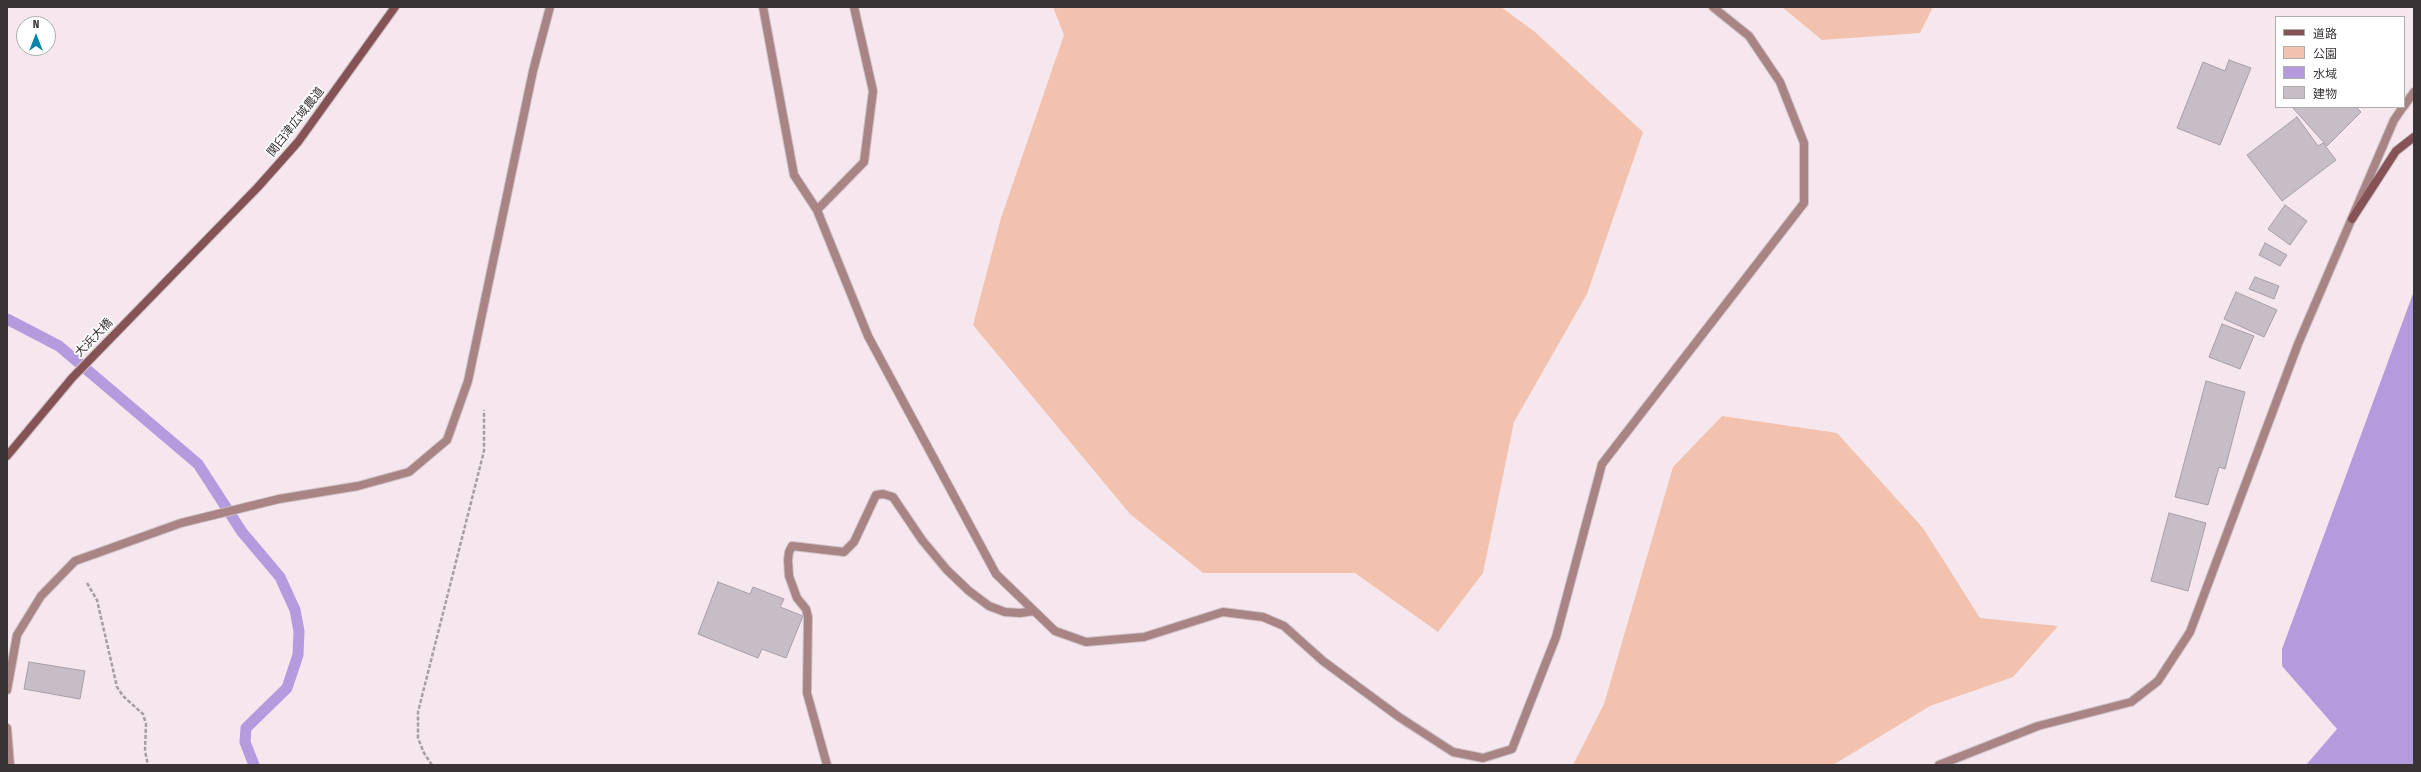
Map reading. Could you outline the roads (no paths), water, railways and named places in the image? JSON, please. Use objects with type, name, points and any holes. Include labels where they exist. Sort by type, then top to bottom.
[{"type":"street","name":"関臼津広域農道","points":[[204,241],[298,142],[395,7]]},
{"type":"street","points":[[7,690],[17,635],[41,596],[76,562],[181,523],[279,498],[358,486],[409,472],[447,440],[468,380],[533,71],[550,7]]},
{"type":"street","points":[[763,7],[794,175],[817,210],[868,336],[996,574],[1055,631],[1086,642],[1144,637],[1223,612],[1263,617],[1284,626],[1336,670],[1399,717],[1453,752],[1483,758],[1512,749],[1556,637],[1602,464],[1804,203],[1804,143],[1780,82],[1749,36],[1713,7]]},
{"type":"street","points":[[817,210],[864,162],[873,91],[854,7]]},
{"type":"street","points":[[2405,105],[2414,92]]},
{"type":"street","points":[[1939,765],[2038,726],[2131,702],[2158,681],[2190,632],[2298,344],[2394,120],[2403,108]]},
{"type":"street","points":[[2352,219],[2396,151],[2414,137]]},
{"type":"street","name":"大浜大橋","points":[[7,456],[72,378],[204,241]]},
{"type":"street","points":[[827,765],[807,693],[808,617],[806,608],[797,598],[789,576],[788,560],[792,546],[844,552],[854,542],[876,495],[883,494],[892,497],[922,540],[946,570],[969,591],[989,606],[1005,612],[1020,613],[1034,611]]},
{"type":"street","points":[[7,728],[10,765]]},
{"type":"water","points":[[2414,291],[2414,765],[2306,765],[2337,729],[2282,666],[2282,649]]},
{"type":"waterway","points":[[7,319],[59,346],[198,464],[242,532],[280,577],[295,610],[299,631],[298,655],[287,688],[246,728],[245,742],[254,765]]}]
